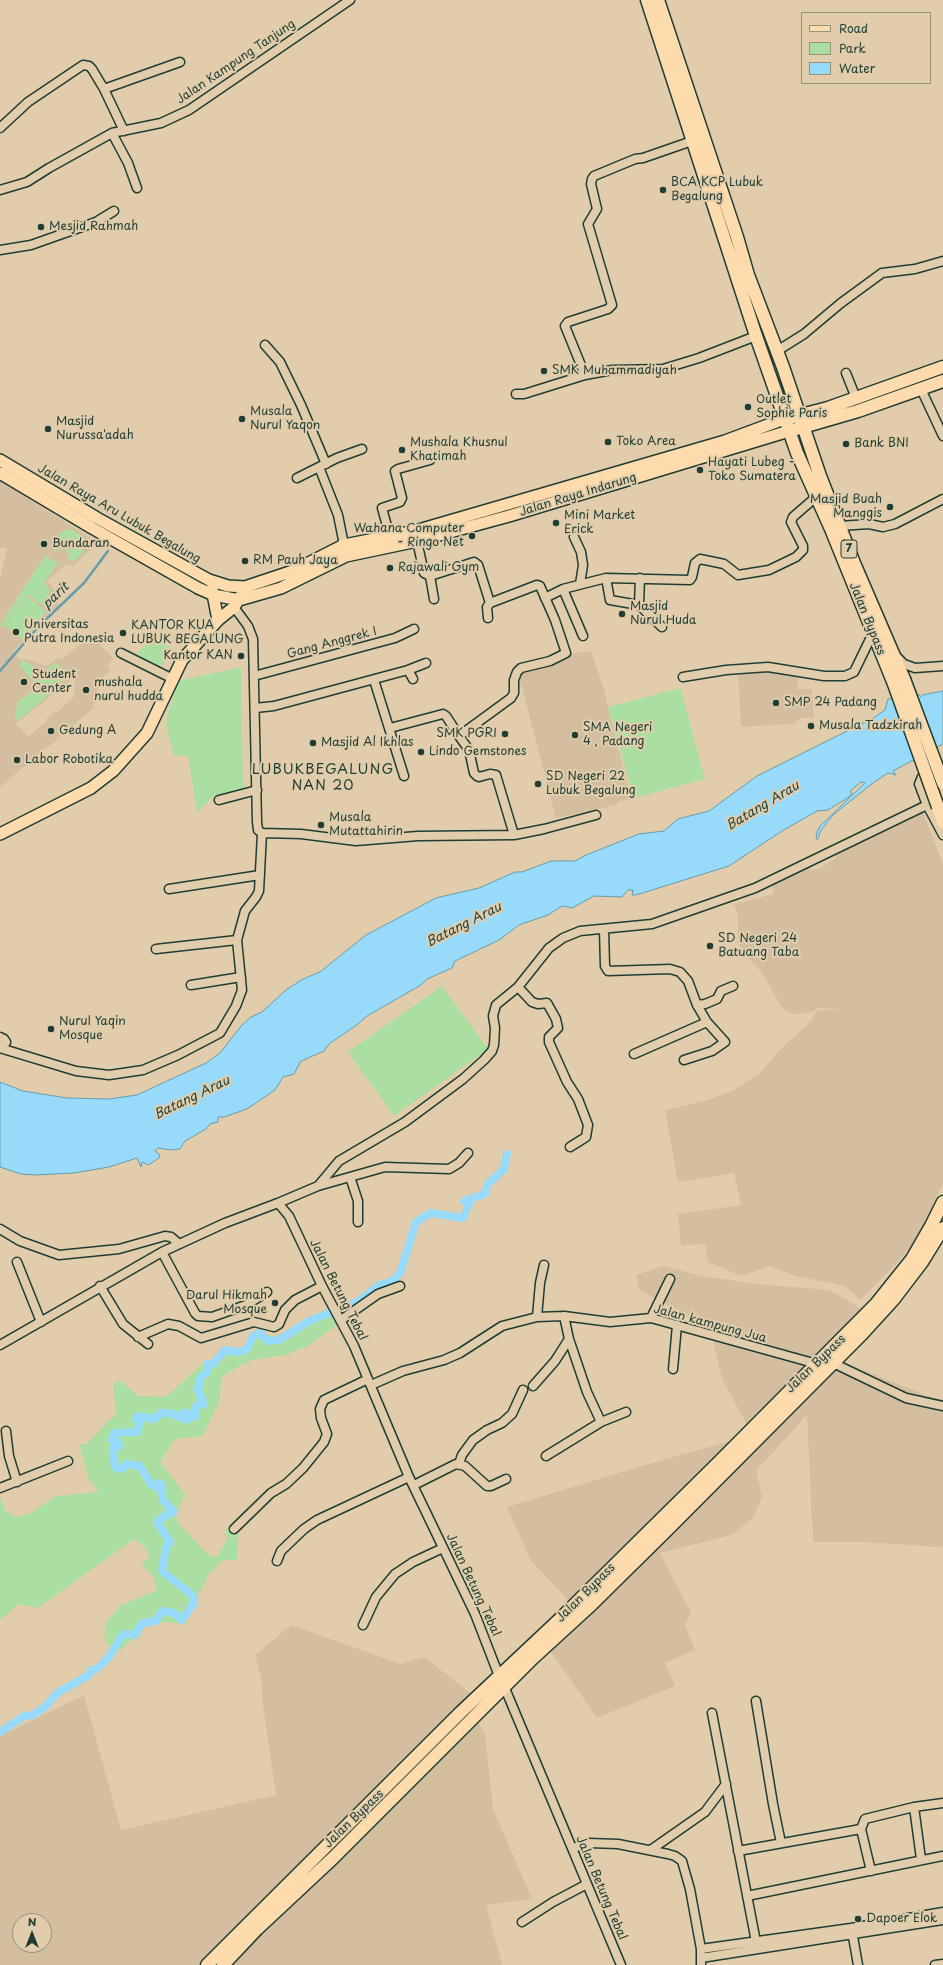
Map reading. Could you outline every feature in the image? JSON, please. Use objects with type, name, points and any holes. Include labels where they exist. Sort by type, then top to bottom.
[{"type":"highway","name":"Jalan Bypass","points":[[647,0],[784,419],[831,529],[872,634],[899,681],[943,783]]},
{"type":"highway","name":"7","points":[[658,0],[748,276],[800,415]]},
{"type":"highway","name":"Jalan Raya Indarung","points":[[784,419],[856,398],[943,367]]},
{"type":"highway","name":"Jalan Raya Indarung","points":[[789,431],[858,411],[943,381]]},
{"type":"highway","name":"Jalan Bypass","points":[[800,415],[839,526],[895,655],[899,681],[932,806],[943,822]]},
{"type":"highway","name":"Jalan Bypass","points":[[223,1965],[257,1929],[333,1858],[562,1617],[876,1304],[908,1263],[931,1226],[943,1202]]},
{"type":"highway","name":"Jalan Bypass","points":[[207,1965],[324,1848],[502,1681],[667,1530],[833,1363],[893,1300],[922,1262],[943,1228]]},
{"type":"highway","points":[[657,1522],[667,1530]]},
{"type":"highway","points":[[324,1848],[333,1858]]},
{"type":"main road","name":"Jalan Raya Indarung","points":[[214,595],[237,603],[281,588],[346,556],[416,536],[500,506],[725,441],[784,419]]},
{"type":"main road","name":"Jalan Raya Indarung","points":[[228,586],[245,587],[293,571],[344,546],[390,537],[416,536],[504,518],[789,431]]},
{"type":"main road","name":"Jalan Raya Aru Lubuk Begalung","points":[[0,460],[95,523],[214,595]]},
{"type":"main road","name":"Jalan Raya Aru Lubuk Begalung","points":[[0,473],[95,523],[209,580],[228,586]]},
{"type":"main road","points":[[500,506],[504,518]]},
{"type":"main road","points":[[209,580],[214,595],[218,620]]},
{"type":"main road","points":[[0,834],[91,788],[114,771],[147,733],[182,660],[218,620],[237,603],[245,587]]},
{"type":"street","name":"Jalan Kampung Tanjung","points":[[0,190],[27,182],[112,133],[161,123],[189,110],[350,0]]},
{"type":"street","points":[[104,89],[180,62]]},
{"type":"street","points":[[0,128],[28,102],[83,65],[89,66],[92,69],[104,89],[124,131]]},
{"type":"street","points":[[112,133],[128,163],[137,188]]},
{"type":"street","points":[[585,375],[565,326],[568,322],[608,309],[612,305],[588,224],[597,209],[591,184],[592,179],[594,176],[635,159],[643,158],[692,141]]},
{"type":"street","points":[[0,250],[31,245],[96,222],[114,210]]},
{"type":"street","points":[[777,351],[804,334],[841,303],[882,273],[915,270],[943,261]]},
{"type":"street","points":[[516,394],[524,394],[585,375],[612,370],[662,369],[692,361],[756,336]]},
{"type":"street","points":[[265,345],[280,362],[301,405],[338,515],[344,546]]},
{"type":"street","points":[[846,373],[856,398]]},
{"type":"street","points":[[921,389],[943,436]]},
{"type":"street","points":[[297,478],[362,449]]},
{"type":"street","points":[[390,537],[382,508],[400,502],[402,498],[395,471],[430,460]]},
{"type":"street","points":[[545,598],[563,589],[606,578],[690,580],[695,563],[700,559],[724,564],[735,574],[742,575],[757,573],[782,565],[803,550],[803,546],[791,522],[793,517],[815,494]]},
{"type":"street","points":[[839,526],[869,524],[883,527],[895,524],[943,499]]},
{"type":"street","points":[[416,536],[424,573],[430,576],[470,563],[477,564],[490,603]]},
{"type":"street","points":[[574,538],[582,552],[583,565],[580,584]]},
{"type":"street","points":[[430,576],[434,599]]},
{"type":"street","points":[[606,578],[610,600],[639,605],[662,627]]},
{"type":"street","points":[[639,605],[640,578]]},
{"type":"street","points":[[459,736],[511,698],[514,694],[514,680],[517,672],[521,668],[565,655],[567,651],[540,586],[534,585],[490,603],[487,607],[488,618]]},
{"type":"street","points":[[563,589],[583,636]]},
{"type":"street","points":[[237,603],[253,640],[258,830],[262,833],[301,834],[356,841],[418,836],[514,834],[544,829],[596,815]]},
{"type":"street","name":"Gang Anggrek I","points":[[254,676],[395,638],[414,629]]},
{"type":"street","points":[[683,677],[768,667],[824,676],[845,676],[854,672],[872,634]]},
{"type":"street","points":[[121,653],[173,679]]},
{"type":"street","points":[[895,655],[904,664],[915,668],[943,666]]},
{"type":"street","points":[[255,708],[274,706],[374,680],[426,663]]},
{"type":"street","points":[[408,670],[413,679]]},
{"type":"street","points":[[374,680],[404,776]]},
{"type":"street","points":[[390,728],[443,714],[446,716],[469,750],[474,773],[479,778],[490,774],[496,775],[514,834]]},
{"type":"street","points":[[943,768],[932,771],[922,777],[920,784],[932,806],[943,834]]},
{"type":"street","points":[[219,800],[257,790]]},
{"type":"street","points":[[318,1186],[340,1161],[405,1122],[463,1079],[484,1060],[492,1051],[494,1045],[495,1028],[493,1016],[496,1005],[518,987],[550,948],[563,938],[580,931],[652,924],[755,888],[932,806]]},
{"type":"street","points":[[0,1047],[76,1071],[109,1075],[143,1070],[178,1055],[220,1033],[236,1006],[242,992],[237,940],[245,911],[256,897],[258,891],[262,833]]},
{"type":"street","points":[[169,889],[260,875]]},
{"type":"street","points":[[604,929],[605,966],[608,971],[670,969],[680,972],[688,981],[697,1005],[707,1022],[726,1042],[712,1051],[684,1060]]},
{"type":"street","points":[[156,949],[237,940]]},
{"type":"street","points":[[191,985],[241,977]]},
{"type":"street","points":[[697,1005],[705,1004],[717,999],[721,990],[733,986]]},
{"type":"street","points":[[518,987],[532,1002],[538,1004],[547,1003],[556,1019],[558,1028],[549,1037],[549,1042],[567,1082],[578,1099],[588,1125],[586,1137],[570,1147]]},
{"type":"street","points":[[634,1054],[707,1022]]},
{"type":"street","points":[[0,1037],[6,1042],[4,1046],[0,1047]]},
{"type":"street","points":[[0,1344],[162,1252],[225,1223],[318,1186],[385,1167],[449,1169],[459,1163],[468,1153]]},
{"type":"street","points":[[350,1177],[358,1202],[358,1222]]},
{"type":"street","name":"Jalan Betung Tebal","points":[[278,1203],[289,1216],[322,1286],[339,1315],[409,1477],[475,1614],[621,1965]]},
{"type":"street","points":[[0,1229],[20,1241],[59,1255],[119,1250],[165,1236],[171,1236],[180,1244]]},
{"type":"street","points":[[162,1252],[198,1316],[212,1317],[246,1305],[267,1292]]},
{"type":"street","points":[[16,1262],[41,1322]]},
{"type":"street","points":[[538,1317],[540,1283],[544,1265]]},
{"type":"street","points":[[651,1318],[670,1279]]},
{"type":"street","points":[[100,1286],[121,1322],[148,1344]]},
{"type":"street","points":[[138,1337],[172,1324],[179,1326],[201,1338],[254,1322],[274,1327],[279,1324],[285,1310],[295,1300],[322,1286]]},
{"type":"street","points":[[339,1315],[378,1294],[400,1286]]},
{"type":"street","points":[[564,1316],[569,1339],[587,1392],[601,1422]]},
{"type":"street","name":"Jalan kampung Jua","points":[[234,1529],[271,1493],[286,1484],[303,1468],[324,1442],[327,1434],[321,1418],[320,1409],[324,1400],[369,1382],[444,1360],[460,1353],[502,1326],[538,1317],[564,1316],[610,1322],[651,1318],[817,1364]]},
{"type":"street","points":[[673,1368],[677,1325]]},
{"type":"street","points":[[534,1386],[555,1361],[569,1339]]},
{"type":"street","points":[[833,1363],[906,1398],[943,1406]]},
{"type":"street","points":[[459,1464],[462,1455],[473,1440],[487,1430],[502,1423],[512,1414],[523,1390]]},
{"type":"street","points":[[546,1456],[601,1422],[626,1412]]},
{"type":"street","points":[[6,1431],[8,1451],[17,1482]]},
{"type":"street","points":[[0,1488],[68,1461]]},
{"type":"street","points":[[414,1485],[453,1465],[459,1464],[465,1466],[487,1486],[491,1486],[506,1479]]},
{"type":"street","points":[[278,1561],[281,1551],[304,1528],[317,1520],[409,1477]]},
{"type":"street","points":[[363,1625],[376,1597],[395,1574],[413,1562],[444,1548]]},
{"type":"street","points":[[756,1701],[771,1797],[781,1843]]},
{"type":"street","points":[[712,1713],[756,1942]]},
{"type":"street","points":[[652,1850],[705,1812],[726,1784]]},
{"type":"street","points":[[871,1871],[861,1829],[867,1818],[914,1807],[943,1803]]},
{"type":"street","points":[[914,1807],[921,1860]]},
{"type":"street","points":[[738,1851],[861,1829]]},
{"type":"street","points":[[572,1848],[589,1843],[600,1842],[652,1850],[676,1856],[684,1865],[690,1889],[701,1949],[701,1962],[943,1912]]},
{"type":"street","points":[[747,1896],[943,1856]]},
{"type":"street","points":[[522,1922],[553,1902],[587,1884]]},
{"type":"street","points":[[701,1949],[943,1920]]},
{"type":"street","points":[[852,1931],[858,1965]]},
{"type":"street","points":[[934,1965],[943,1964]]},
{"type":"shaded area","name":"Universitas Putra Indonesia","points":[[0,481],[97,542],[74,566],[67,564],[47,581],[56,592],[52,598],[60,605],[44,618],[13,652],[21,660],[27,659],[47,666],[56,659],[65,657],[91,636],[113,658],[108,665],[111,670],[99,681],[96,701],[92,705],[94,708],[0,787],[0,627],[27,594],[45,607],[51,601],[43,583],[57,564],[45,556],[0,625],[0,579],[7,549],[0,547]],"holes":[[[62,532],[74,561],[67,558],[70,556],[64,546],[54,552],[54,541]],[[73,678],[75,679],[74,697],[56,713],[54,712],[46,719],[47,721],[28,737],[16,724]],[[32,691],[15,721],[17,703]]]},
{"type":"shaded area","name":"SMA Negeri 4 , Padang","points":[[591,651],[603,686],[631,799],[618,802],[617,805],[556,818],[519,676],[521,667],[555,656]]},
{"type":"shaded area","name":"SMP 24 Padang","points":[[772,670],[797,672],[798,689],[812,689],[814,718],[800,718],[795,724],[741,727],[738,671]]},
{"type":"shaded area","points":[[923,812],[943,864],[943,1183],[920,1236],[896,1264],[860,1300],[845,1286],[796,1276],[769,1266],[741,1276],[708,1262],[705,1244],[681,1246],[678,1214],[741,1205],[734,1173],[678,1182],[665,1110],[708,1100],[732,1091],[760,1073],[779,1051],[807,1025],[818,1010],[847,1009],[818,1008],[809,1013],[793,1014],[783,1009],[762,973],[742,951],[738,942],[738,915],[734,904],[774,894],[771,883],[807,867],[811,870],[819,869],[836,858],[834,853],[898,820],[904,822],[908,821]]},
{"type":"shaded area","points":[[663,1266],[702,1276],[756,1284],[830,1290],[878,1319],[843,1362],[943,1402],[943,1547],[861,1542],[813,1542],[807,1415],[756,1471],[762,1496],[754,1517],[732,1535],[660,1553],[691,1613],[685,1625],[695,1650],[665,1663],[675,1686],[597,1718],[547,1646],[574,1606],[531,1561],[507,1507],[648,1464],[753,1435],[722,1379],[710,1327],[639,1290],[636,1275]]},
{"type":"shaded area","points":[[291,1625],[401,1664],[424,1657],[475,1697],[479,1724],[485,1734],[493,1809],[532,1899],[486,1905],[502,1965],[0,1965],[0,1736],[84,1695],[121,1830],[276,1795],[263,1705],[261,1677],[255,1655]]},
{"type":"green space","points":[[70,529],[89,541],[82,553],[74,561],[67,558],[70,555],[64,546],[54,552],[53,548],[56,537],[62,532]]},
{"type":"green space","points":[[45,556],[58,563],[44,583],[51,591],[48,595],[51,601],[45,607],[27,594],[1,628],[0,625]]},
{"type":"green space","points":[[27,596],[46,612],[23,640],[4,625]]},
{"type":"green space","points":[[154,637],[176,652],[157,669],[137,653]]},
{"type":"green space","points":[[24,660],[40,671],[45,671],[55,662],[64,670],[60,673],[65,679],[50,685],[36,685],[19,665]]},
{"type":"green space","points":[[241,667],[243,788],[212,797],[197,813],[188,755],[174,756],[166,723],[178,681]]},
{"type":"green space","points":[[59,687],[15,722],[17,703],[36,689]]},
{"type":"green space","points":[[680,688],[705,779],[634,798],[608,707]]},
{"type":"green space","points":[[442,986],[488,1049],[394,1116],[348,1052]]},
{"type":"green space","points":[[338,1305],[344,1320],[308,1346],[285,1355],[252,1360],[228,1372],[221,1378],[220,1400],[203,1436],[175,1439],[160,1462],[185,1494],[176,1516],[178,1523],[207,1554],[217,1557],[227,1539],[226,1530],[246,1509],[253,1510],[238,1532],[237,1560],[223,1560],[208,1575],[185,1624],[162,1622],[145,1627],[121,1650],[108,1646],[104,1634],[107,1621],[120,1606],[157,1590],[154,1577],[142,1565],[149,1557],[145,1547],[134,1539],[38,1608],[19,1604],[0,1620],[0,1497],[6,1511],[16,1517],[30,1514],[55,1496],[99,1492],[89,1479],[79,1445],[87,1444],[116,1413],[113,1383],[121,1381],[138,1396],[166,1397],[200,1366],[252,1343],[254,1333],[277,1336]]},
{"type":"water","name":"Batang Arau","points":[[943,691],[943,744],[893,771],[896,775],[888,773],[873,783],[834,814],[821,830],[818,839],[816,839],[817,832],[820,826],[865,783],[861,782],[850,791],[852,793],[849,797],[828,810],[817,811],[782,831],[729,866],[636,895],[632,895],[633,890],[628,890],[622,897],[594,896],[572,908],[562,906],[548,915],[519,925],[499,940],[455,961],[452,968],[427,979],[421,985],[367,1016],[329,1044],[324,1051],[301,1061],[294,1074],[283,1077],[275,1090],[247,1109],[224,1117],[218,1117],[218,1122],[210,1124],[206,1129],[185,1141],[180,1149],[170,1150],[158,1148],[155,1151],[160,1155],[159,1158],[148,1165],[142,1162],[141,1167],[137,1158],[109,1167],[74,1173],[35,1175],[21,1174],[0,1167],[0,1082],[23,1091],[67,1098],[109,1099],[137,1095],[206,1063],[220,1053],[242,1025],[251,1017],[262,1012],[286,990],[303,979],[320,972],[366,935],[436,898],[479,888],[515,872],[522,872],[551,861],[575,861],[586,855],[639,834],[664,831],[678,819],[709,811],[757,776],[875,717],[885,710],[888,699],[915,697],[918,694],[921,697],[922,695]]},
{"type":"waterway","name":"parit","points":[[0,671],[39,626],[84,583],[108,551]]},
{"type":"waterway","points":[[0,1732],[24,1716],[33,1715],[46,1706],[57,1693],[89,1675],[91,1670],[97,1669],[109,1657],[123,1634],[135,1635],[142,1623],[156,1621],[162,1611],[174,1613],[182,1620],[194,1603],[192,1595],[162,1571],[166,1548],[170,1542],[157,1522],[169,1513],[174,1512],[163,1500],[161,1484],[158,1483],[156,1487],[151,1484],[140,1466],[126,1464],[122,1469],[115,1467],[113,1448],[119,1446],[118,1442],[112,1440],[114,1433],[137,1432],[140,1421],[136,1419],[138,1416],[154,1419],[161,1413],[170,1413],[187,1420],[183,1413],[185,1412],[195,1417],[196,1406],[204,1404],[198,1390],[200,1378],[207,1372],[207,1364],[212,1365],[225,1350],[239,1352],[247,1349],[253,1336],[260,1333],[268,1341],[279,1340],[309,1321],[359,1301],[379,1285],[393,1281],[400,1273],[416,1222],[431,1213],[463,1218],[469,1204],[464,1201],[485,1194],[487,1185],[504,1169],[507,1154]]},
{"type":"place","name":"BCA KCP Lubuk Begalung","points":[[663,190]]},
{"type":"place","name":"Mesjid Rahmah","points":[[41,227]]},
{"type":"place","name":"SMK Muhammadiyah","points":[[544,371]]},
{"type":"place","name":"Outlet Sophie Paris","points":[[748,407]]},
{"type":"place","name":"Musala Nurul Yaqon","points":[[242,419]]},
{"type":"place","name":"Masjid Nurussa'adah","points":[[48,429]]},
{"type":"place","name":"Toko Area","points":[[608,442]]},
{"type":"place","name":"Bank BNI","points":[[846,444]]},
{"type":"place","name":"Mushala Khusnul Khatimah","points":[[402,450]]},
{"type":"place","name":"Hayati Lubeg - Toko Sumatera","points":[[700,470]]},
{"type":"place","name":"Masjid Buah Manggis","points":[[890,507]]},
{"type":"place","name":"Mini Market Erick","points":[[556,523]]},
{"type":"place","name":"Wahana Computer - Ringo Net","points":[[472,536]]},
{"type":"place","name":"Bundaran","points":[[44,544]]},
{"type":"place","name":"RM Pauh Jaya","points":[[245,561]]},
{"type":"place","name":"Rajawali Gym","points":[[390,568]]},
{"type":"place","name":"Masjid Nurul Huda","points":[[622,614]]},
{"type":"place","name":"Universitas Putra Indonesia","points":[[16,632]]},
{"type":"place","name":"KANTOR KUA LUBUK BEGALUNG","points":[[123,633]]},
{"type":"place","name":"Kantor KAN","points":[[241,656]]},
{"type":"place","name":"Student Center","points":[[24,682]]},
{"type":"place","name":"mushala nurul hudda","points":[[86,690]]},
{"type":"place","name":"SMP 24 Padang","points":[[776,703]]},
{"type":"place","name":"Musala Tadzkirah","points":[[811,726]]},
{"type":"place","name":"Gedung A","points":[[51,731]]},
{"type":"place","name":"SMK PGRI","points":[[505,734]]},
{"type":"place","name":"SMA Negeri 4 , Padang","points":[[575,735]]},
{"type":"place","name":"Masjid Al Ikhlas","points":[[313,743]]},
{"type":"place","name":"Lindo Gemstones","points":[[421,752]]},
{"type":"place","name":"Labor Robotika","points":[[17,760]]},
{"type":"place","name":"SD Negeri 22 Lubuk Begalung","points":[[538,784]]},
{"type":"place","name":"Musala Mutattahirin","points":[[321,825]]},
{"type":"place","name":"SD Negeri 24 Batuang Taba","points":[[710,946]]},
{"type":"place","name":"Nurul Yaqin Mosque","points":[[51,1029]]},
{"type":"place","name":"Darul Hikmah Mosque","points":[[275,1303]]},
{"type":"place","name":"Dapoer Elok","points":[[858,1919]]},
{"type":"district","name":"LUBUKBEGALUNG NAN 20","points":[[323,778]]}]
